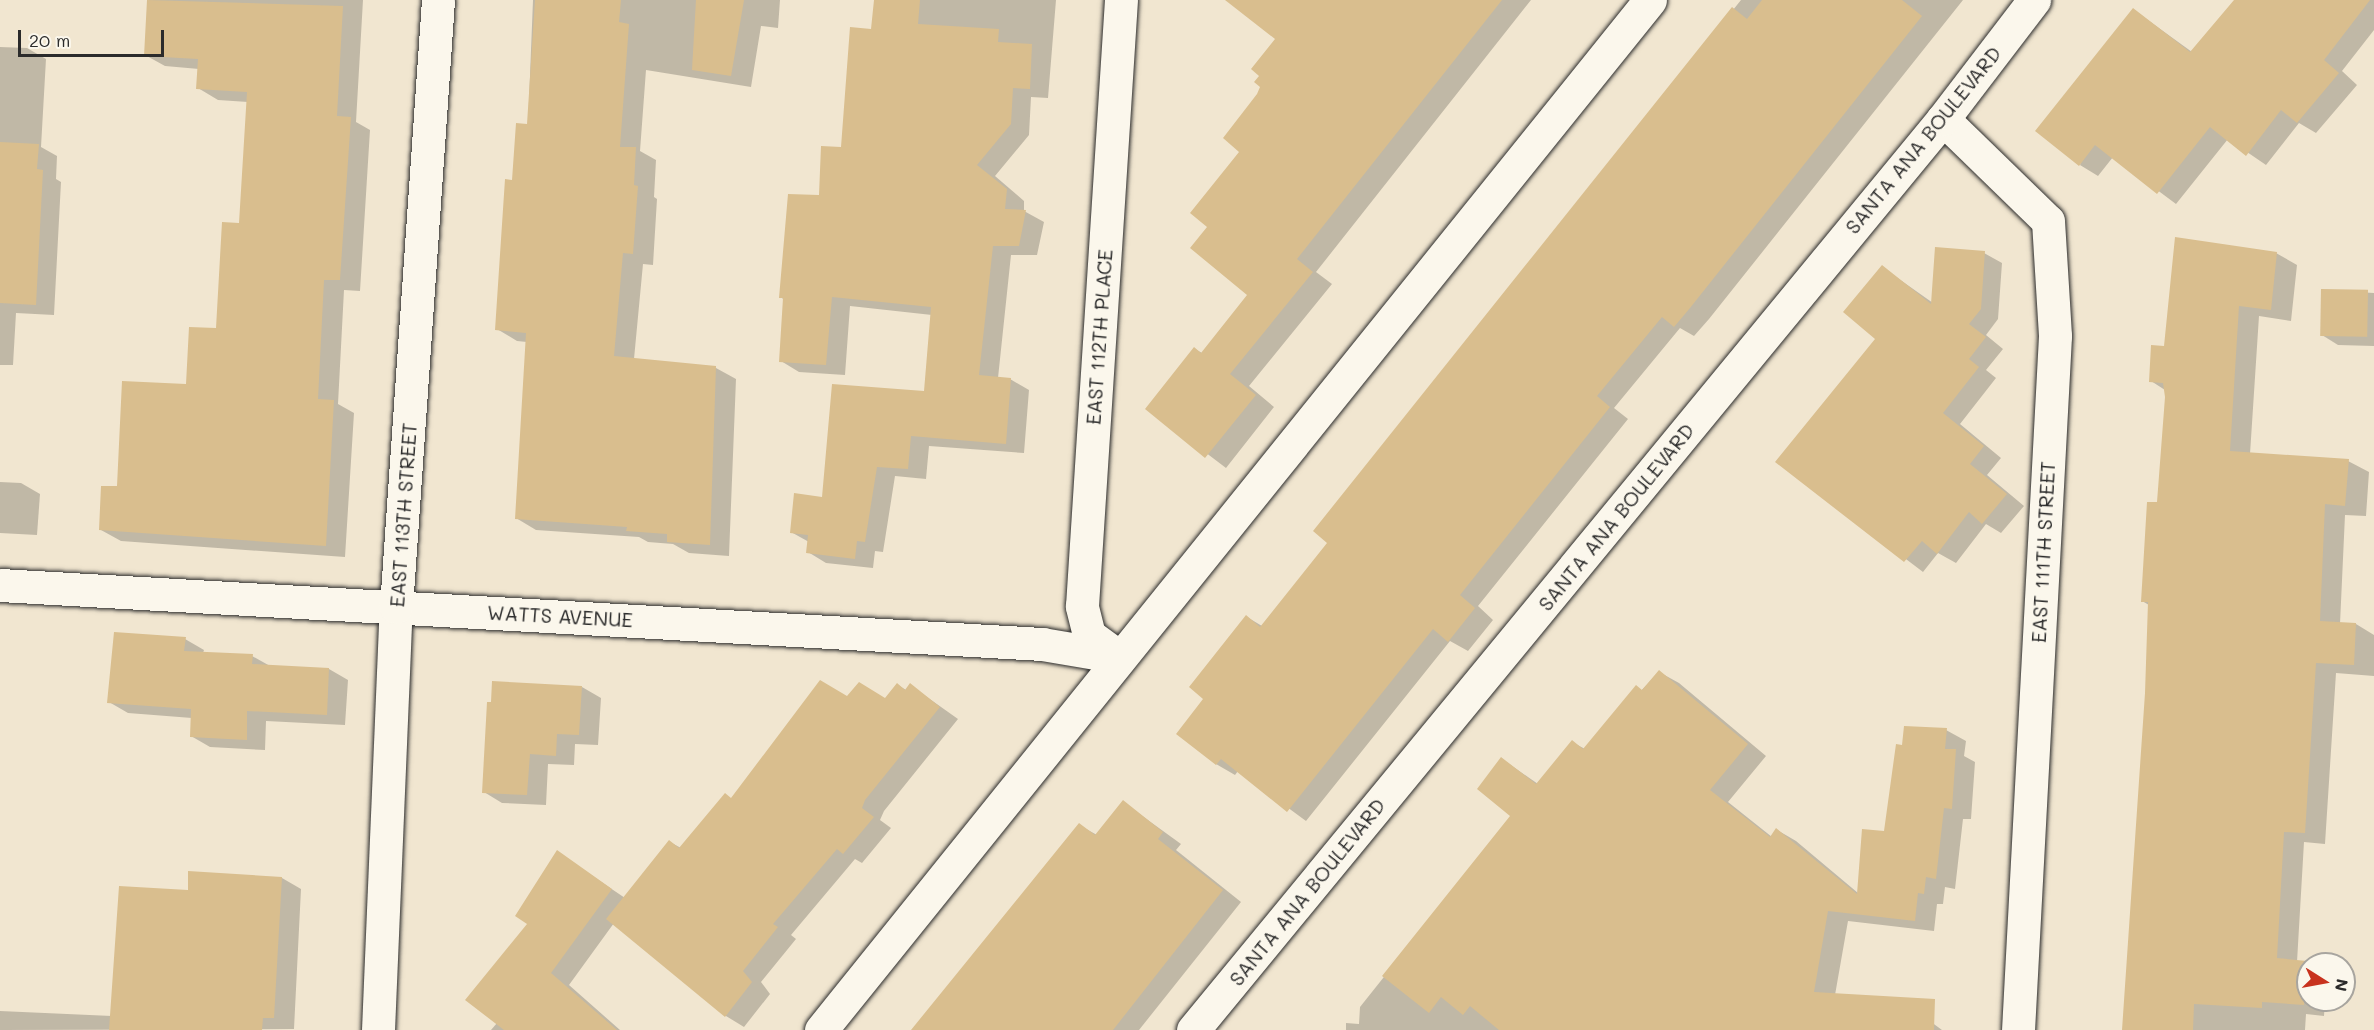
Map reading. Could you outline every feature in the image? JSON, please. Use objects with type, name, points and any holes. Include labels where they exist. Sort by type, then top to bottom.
[{"type":"street","name":"EAST 113TH STREET","points":[[378,1030],[396,607],[438,0]]},
{"type":"street","name":"EAST 112TH PLACE","points":[[1119,657],[1089,635],[1082,606],[1121,0]]},
{"type":"street","points":[[821,1030],[1650,0]]},
{"type":"street","name":"SANTA ANA BOULEVARD","points":[[1193,1030],[1943,119],[2034,0]]},
{"type":"street","name":"EAST 111TH STREET","points":[[1943,119],[2048,221],[2055,336],[2018,1030]]},
{"type":"street","name":"WATTS AVENUE","points":[[0,585],[1052,645],[1119,657]]},
{"type":"building","points":[[147,0],[343,6],[337,116],[351,117],[340,280],[324,280],[318,399],[334,400],[326,546],[99,530],[101,486],[117,486],[122,381],[186,384],[189,327],[216,328],[222,222],[239,223],[247,92],[196,89],[198,59],[144,56]]},
{"type":"building","points":[[535,0],[621,0],[619,22],[629,24],[620,147],[636,147],[634,185],[638,186],[633,254],[623,253],[614,356],[716,366],[710,545],[667,542],[667,534],[626,531],[627,527],[515,519],[526,333],[495,330],[505,179],[512,180],[516,123],[527,124]]},
{"type":"building","points":[[696,0],[744,0],[731,76],[692,70]]},
{"type":"building","points":[[874,0],[920,0],[918,24],[999,29],[998,42],[1032,44],[1030,89],[1013,88],[1011,124],[977,165],[1007,189],[1005,209],[1026,210],[1019,246],[993,246],[979,375],[1011,378],[1006,444],[911,436],[908,469],[877,467],[865,542],[857,541],[855,559],[806,553],[808,535],[790,533],[794,493],[822,497],[832,384],[924,391],[931,307],[832,297],[826,365],[779,362],[783,298],[779,298],[788,194],[819,195],[821,146],[841,147],[850,27],[871,29]]},
{"type":"building","points":[[1225,0],[1502,0],[1297,259],[1313,272],[1230,374],[1256,395],[1205,458],[1145,409],[1194,347],[1201,353],[1247,295],[1190,248],[1207,227],[1190,213],[1239,152],[1223,138],[1257,94],[1260,87],[1254,82],[1259,76],[1251,69],[1275,39]]},
{"type":"building","points":[[1762,0],[1902,0],[1922,16],[1674,327],[1662,317],[1597,396],[1610,407],[1460,595],[1475,608],[1448,642],[1433,629],[1287,812],[1221,759],[1216,765],[1176,734],[1203,699],[1189,687],[1246,615],[1260,627],[1327,543],[1313,531],[1732,7],[1747,19]]},
{"type":"building","points":[[2234,0],[2370,0],[2324,60],[2339,73],[2297,123],[2281,110],[2246,156],[2210,127],[2157,194],[2095,145],[2079,166],[2035,131],[2133,8],[2190,52]]},
{"type":"building","points":[[0,142],[39,144],[37,169],[43,170],[36,305],[0,303]]},
{"type":"building","points":[[2175,237],[2277,252],[2271,310],[2239,306],[2230,451],[2349,459],[2345,506],[2325,504],[2320,621],[2356,623],[2354,665],[2316,663],[2305,833],[2284,832],[2277,958],[2296,960],[2296,1004],[2262,1002],[2262,1008],[2194,1004],[2193,1030],[2122,1030],[2145,693],[2148,602],[2141,602],[2147,502],[2157,502],[2165,397],[2163,383],[2149,382],[2151,345],[2164,346]]},
{"type":"building","points":[[1935,247],[1985,251],[1981,309],[1969,324],[1986,337],[1969,359],[1979,367],[1943,413],[1984,446],[1970,464],[2007,494],[1982,524],[1969,512],[1937,554],[1922,541],[1904,562],[1775,462],[1875,339],[1843,312],[1882,265],[1931,304]]},
{"type":"building","points":[[2321,289],[2368,290],[2367,337],[2320,336]]},
{"type":"building","points":[[114,632],[186,637],[184,651],[253,654],[252,664],[329,668],[327,715],[247,711],[247,740],[190,737],[191,709],[107,703]]},
{"type":"building","points":[[1659,670],[1748,744],[1710,790],[1770,837],[1776,828],[1857,894],[1862,829],[1884,831],[1896,744],[1902,745],[1904,726],[1947,728],[1945,749],[1956,749],[1952,809],[1944,808],[1936,879],[1926,877],[1924,894],[1918,893],[1915,921],[1828,911],[1814,992],[1935,999],[1934,1030],[1499,1030],[1470,1006],[1463,1015],[1441,997],[1429,1013],[1382,976],[1510,816],[1477,789],[1501,757],[1536,784],[1572,740],[1583,749],[1636,685],[1642,690]]},
{"type":"building","points":[[820,680],[847,696],[859,682],[885,698],[897,683],[905,690],[910,683],[940,707],[865,800],[862,808],[874,817],[843,854],[837,849],[773,924],[778,927],[743,971],[752,982],[725,1017],[606,919],[669,840],[679,848],[725,793],[731,798]]},
{"type":"building","points":[[492,681],[582,686],[579,735],[557,734],[556,756],[530,754],[527,795],[482,793],[487,702],[491,702]]},
{"type":"building","points":[[1123,800],[1163,832],[1158,839],[1223,890],[1113,1030],[911,1030],[1079,823],[1095,835]]},
{"type":"building","points":[[557,850],[612,889],[551,973],[617,1030],[504,1030],[465,1000],[527,924],[515,916]]},
{"type":"building","points":[[188,871],[282,877],[274,1018],[263,1018],[262,1030],[109,1030],[119,886],[188,890]]}]
